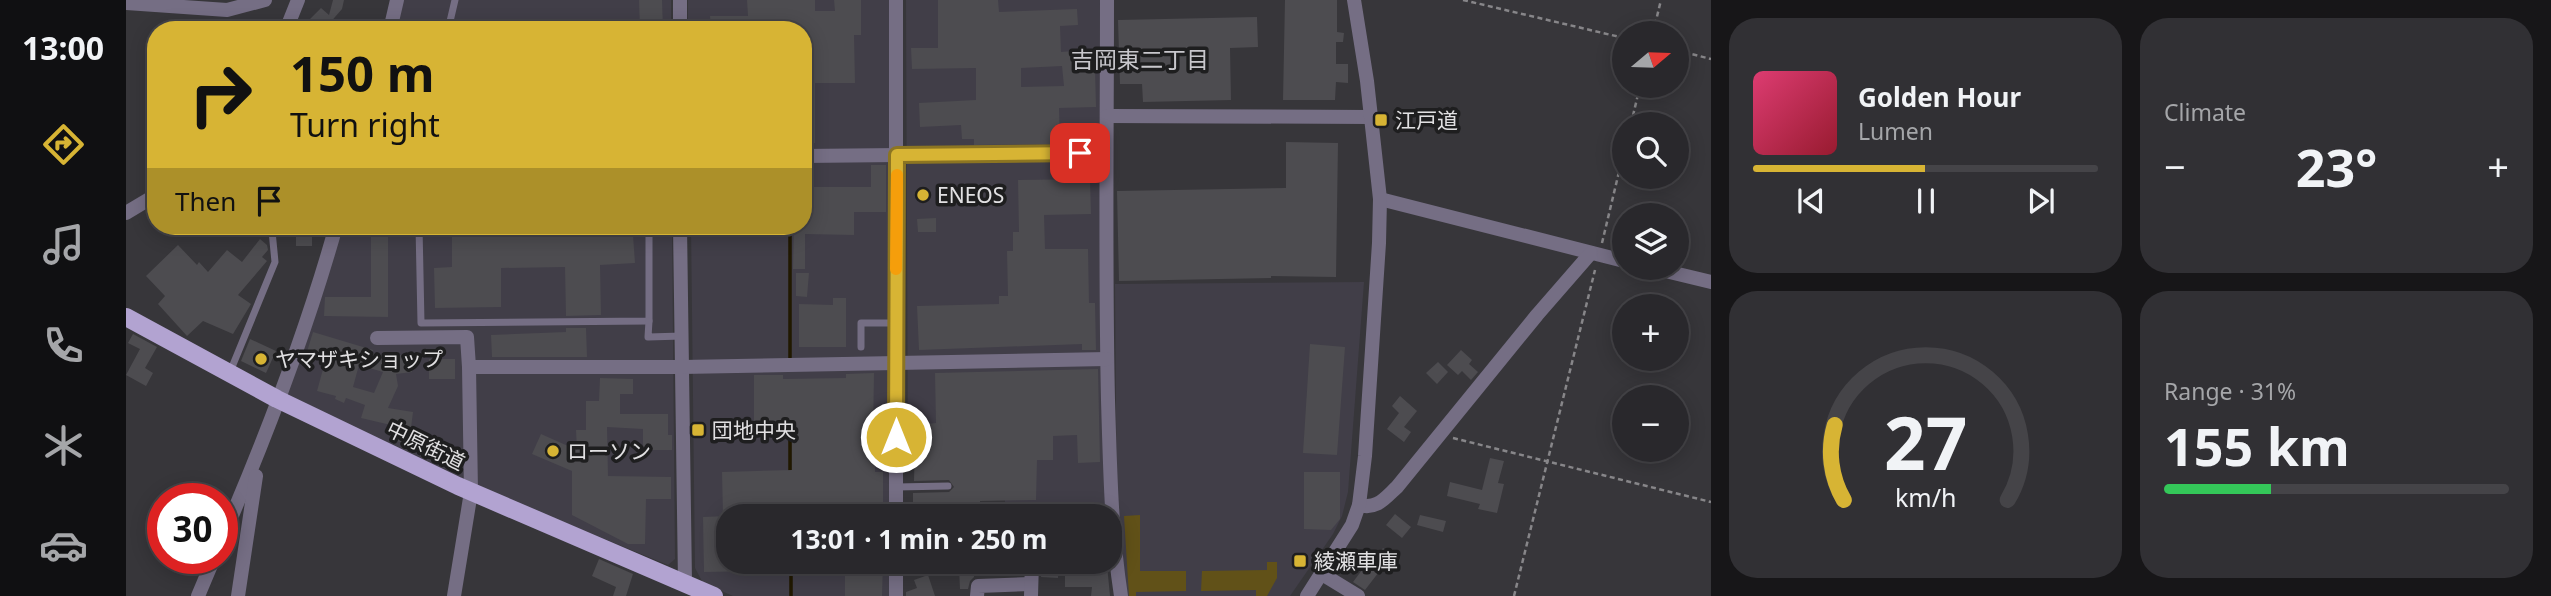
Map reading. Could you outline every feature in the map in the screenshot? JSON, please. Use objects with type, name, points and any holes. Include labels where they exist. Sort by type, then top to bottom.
[{"type":"main road","name":"中原街道","points":[[126,317],[277,399],[471,492],[684,590],[714,596]]},
{"type":"street","points":[[126,3],[227,10],[265,0]]},
{"type":"street","points":[[392,21],[397,0]]},
{"type":"street","points":[[680,0],[680,21]]},
{"type":"street","points":[[896,504],[897,0]]},
{"type":"street","points":[[1107,0],[1107,359],[1111,509],[1114,555],[1121,596]]},
{"type":"street","points":[[1307,596],[1345,539],[1359,505],[1365,456],[1380,199],[1354,0]]},
{"type":"street","points":[[288,21],[293,3]]},
{"type":"street","points":[[1107,116],[1371,117]]},
{"type":"street","points":[[812,156],[1106,153]]},
{"type":"street","points":[[1380,199],[1612,258]]},
{"type":"street","points":[[126,212],[147,200]]},
{"type":"street","points":[[238,502],[259,454],[310,313],[333,235]]},
{"type":"street","points":[[680,235],[684,590]]},
{"type":"street","points":[[1359,505],[1377,505],[1397,487],[1537,315],[1595,254]]},
{"type":"street","points":[[1689,277],[1711,282]]},
{"type":"street","points":[[377,338],[467,337],[471,492],[454,596]]},
{"type":"street","points":[[469,367],[682,367],[1107,359]]},
{"type":"street","points":[[238,596],[259,454]]},
{"type":"street","points":[[198,596],[207,574]]},
{"type":"street","points":[[896,574],[896,596]]},
{"type":"street","points":[[1322,574],[1358,596]]},
{"type":"street","points":[[977,596],[978,586],[1030,590]]},
{"type":"lane","points":[[450,21],[455,0]]},
{"type":"lane","points":[[230,372],[275,262],[272,235]]},
{"type":"lane","points":[[419,235],[421,323],[649,321]]},
{"type":"lane","points":[[649,235],[648,337],[682,336]]},
{"type":"lane","points":[[861,347],[861,323],[896,323]]},
{"type":"lane","points":[[896,487],[948,486]]},
{"type":"path","points":[[1463,0],[1612,35]]},
{"type":"path","points":[[1656,21],[1661,0]]},
{"type":"path","points":[[1689,53],[1711,59]]},
{"type":"path","points":[[1514,596],[1595,254],[1613,189]]},
{"type":"path","points":[[1440,435],[1711,502]]},
{"type":"shaded area","points":[[400,0],[671,0],[671,21],[394,21]]},
{"type":"shaded area","points":[[688,0],[889,0],[890,504],[716,504],[716,574],[891,574],[891,596],[733,596],[703,583],[695,568],[691,235],[812,235],[812,21],[688,21]]},
{"type":"shaded area","points":[[906,0],[1103,0],[1107,504],[1005,503],[1003,466],[908,467]]},
{"type":"shaded area","points":[[337,235],[672,235],[675,559],[668,565],[463,481],[285,393]]},
{"type":"shaded area","points":[[1364,282],[1348,492],[1342,516],[1333,534],[1290,596],[1125,596],[1122,574],[1122,504],[1117,504],[1115,284]]},
{"type":"shaded area","points":[[1140,515],[1140,571],[1186,571],[1186,591],[1136,592],[1136,596],[1129,596],[1124,516]]},
{"type":"shaded area","points":[[1267,562],[1277,562],[1277,578],[1267,596],[1256,596],[1256,590],[1201,591],[1202,571],[1267,570]]},
{"type":"building","points":[[333,0],[344,0],[342,9],[332,21],[308,21],[321,8],[329,15]]},
{"type":"building","points":[[639,0],[662,0],[663,21],[640,21]]},
{"type":"building","points":[[747,0],[815,0],[815,11],[835,11],[834,0],[861,0],[861,35],[854,35],[855,83],[815,83],[815,143],[812,143],[812,21],[710,21],[710,16],[748,16]]},
{"type":"building","points":[[938,0],[998,0],[999,12],[1077,9],[1078,25],[1060,26],[1061,52],[1097,49],[1096,107],[1059,108],[1060,144],[974,145],[974,139],[962,139],[961,125],[920,127],[919,103],[976,100],[976,68],[912,69],[911,48],[938,48]],"holes":[[[1062,66],[1064,86],[1021,87],[1021,68]]]},
{"type":"building","points":[[1285,0],[1337,0],[1337,32],[1344,33],[1343,42],[1336,42],[1336,64],[1348,64],[1348,83],[1336,82],[1335,100],[1283,100]]},
{"type":"building","points":[[1257,17],[1258,47],[1230,48],[1231,100],[1143,102],[1142,84],[1120,84],[1118,20]]},
{"type":"building","points":[[1286,142],[1338,143],[1336,277],[1271,276],[1119,281],[1117,191],[1286,188]]},
{"type":"building","points":[[871,165],[886,165],[886,212],[854,212],[854,235],[812,234],[812,187],[871,187]]},
{"type":"building","points":[[1090,179],[1091,214],[1044,215],[1045,249],[1088,249],[1089,303],[1095,303],[1096,350],[1082,350],[1082,344],[919,350],[917,306],[999,304],[999,296],[1008,296],[1007,251],[1013,251],[1013,232],[1019,232],[1018,180]]},
{"type":"building","points":[[936,218],[936,232],[918,232],[917,219]]},
{"type":"building","points":[[296,235],[312,235],[312,246],[296,246]]},
{"type":"building","points":[[371,235],[388,235],[388,317],[324,316],[325,297],[371,297]]},
{"type":"building","points":[[452,235],[633,235],[635,263],[600,265],[601,315],[566,316],[565,267],[501,268],[501,307],[435,308],[434,268],[452,267]]},
{"type":"building","points":[[794,235],[805,235],[805,269],[793,269]]},
{"type":"building","points":[[260,239],[267,245],[268,250],[262,257],[267,261],[238,295],[251,304],[233,334],[203,321],[187,336],[158,304],[165,296],[146,276],[178,245],[197,265],[199,262],[208,272],[227,250],[242,262]]},
{"type":"building","points":[[796,273],[809,273],[807,297],[796,296]]},
{"type":"building","points":[[833,298],[846,298],[846,347],[799,347],[799,304],[833,305]]},
{"type":"building","points":[[566,328],[586,328],[587,357],[492,357],[491,335],[566,332]]},
{"type":"building","points":[[313,332],[373,350],[372,353],[390,356],[410,354],[412,372],[396,374],[398,386],[388,408],[413,412],[409,443],[393,441],[395,426],[361,418],[365,405],[346,398],[344,403],[335,399],[336,396],[317,391],[325,362],[306,355]],"holes":[[[359,365],[383,372],[374,393],[353,387]]]},
{"type":"building","points":[[133,334],[157,347],[145,368],[153,373],[146,386],[126,375],[140,349],[128,343]]},
{"type":"building","points":[[250,339],[276,351],[266,373],[241,361]]},
{"type":"building","points":[[1310,344],[1345,347],[1337,455],[1303,453]]},
{"type":"building","points":[[1461,350],[1472,360],[1469,364],[1478,372],[1471,380],[1462,371],[1458,375],[1447,365]]},
{"type":"building","points":[[429,359],[455,359],[455,379],[429,379]]},
{"type":"building","points":[[1438,362],[1448,372],[1437,384],[1426,373]]},
{"type":"building","points":[[1098,369],[1100,462],[1078,463],[1077,435],[1053,436],[1053,460],[1037,460],[1036,500],[980,501],[980,504],[913,503],[913,493],[949,492],[954,487],[949,480],[914,481],[915,438],[928,437],[927,424],[936,423],[935,373]]},
{"type":"building","points":[[874,373],[875,472],[883,472],[883,504],[723,504],[722,472],[792,470],[792,423],[754,423],[754,375],[783,375],[783,379],[846,378],[846,374]]},
{"type":"building","points":[[600,378],[633,379],[633,394],[620,394],[620,414],[668,414],[668,435],[672,435],[672,450],[643,450],[643,429],[607,427],[608,476],[671,477],[671,499],[646,499],[645,544],[628,544],[572,515],[572,471],[532,454],[541,434],[577,450],[576,430],[586,430],[586,401],[599,401]]},
{"type":"building","points":[[1400,396],[1417,411],[1404,427],[1411,432],[1404,442],[1387,429],[1399,413],[1392,406]]},
{"type":"building","points":[[1490,458],[1504,461],[1498,483],[1504,484],[1497,513],[1478,509],[1480,504],[1447,496],[1450,482],[1482,490]]},
{"type":"building","points":[[1304,472],[1340,472],[1340,519],[1331,530],[1304,529]]},
{"type":"building","points":[[1395,514],[1411,527],[1402,538],[1386,525]]},
{"type":"building","points":[[1420,515],[1446,521],[1443,532],[1417,525]]},
{"type":"building","points":[[716,516],[716,572],[704,572],[703,517]]},
{"type":"building","points":[[1383,548],[1392,555],[1365,590],[1353,582]]},
{"type":"building","points":[[599,559],[633,574],[626,596],[613,596],[616,587],[592,576]]},
{"type":"building","points":[[845,574],[883,574],[882,596],[845,596]]},
{"type":"building","points":[[959,574],[974,574],[968,589],[960,589]]},
{"type":"building","points":[[1041,574],[1058,574],[1058,578],[1041,577]]},
{"type":"building","points":[[1108,574],[1110,596],[1091,596],[1092,587],[1065,587],[1065,575]]},
{"type":"building","points":[[928,575],[935,596],[906,596],[906,592],[917,588],[914,580]]},
{"type":"waterway","points":[[790,235],[790,360]]},
{"type":"waterway","points":[[790,420],[790,472]]},
{"type":"waterway","points":[[791,574],[791,596]]},
{"type":"slow traffic","points":[[896,269],[897,175]]},
{"type":"place","name":"江戸道","points":[[1381,120]]},
{"type":"place","name":"ENEOS","points":[[923,195]]},
{"type":"place","name":"ヤマザキショップ","points":[[261,359]]},
{"type":"place","name":"団地中央","points":[[698,430]]},
{"type":"place","name":"ローソン","points":[[553,451]]},
{"type":"place","name":"綾瀬車庫","points":[[1300,561]]},
{"type":"district","name":"吉岡東二丁目","points":[[1140,59]]},
{"type":"route","points":[[896,437],[897,155],[1080,153]]}]
